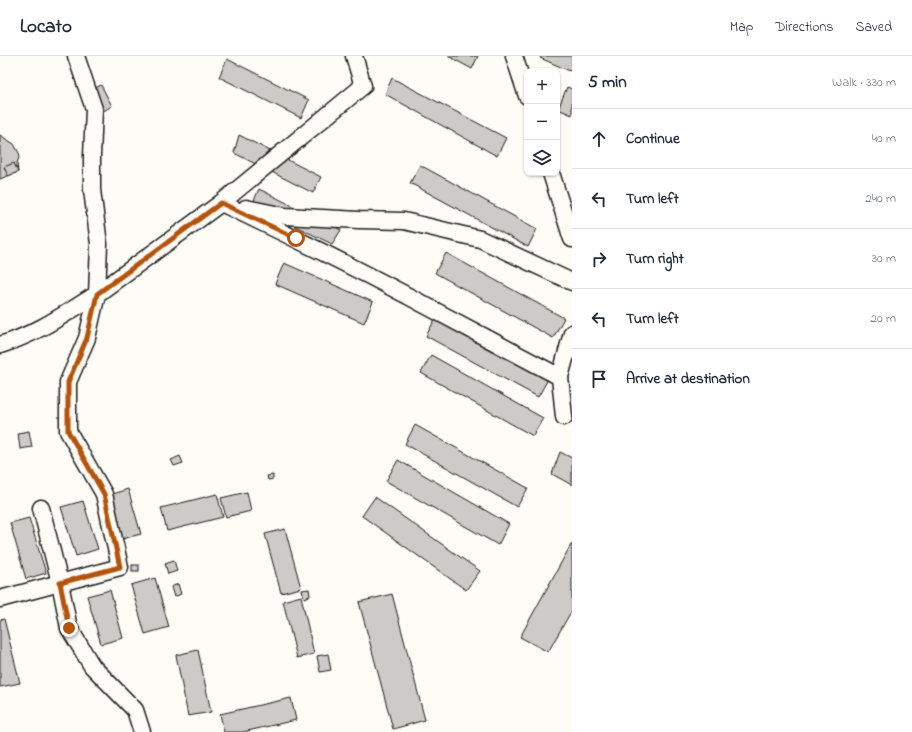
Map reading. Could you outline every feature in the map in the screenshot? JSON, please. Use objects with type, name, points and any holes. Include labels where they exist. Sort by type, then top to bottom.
[{"type":"street","points":[[0,599],[120,567],[104,494],[68,431],[68,382],[87,338],[97,294],[99,244],[92,190],[94,109],[76,56]]},
{"type":"street","points":[[0,345],[14,341],[50,323],[97,294],[221,203],[363,86],[354,56]]},
{"type":"street","points":[[514,56],[524,87]]},
{"type":"street","points":[[552,176],[572,239]]},
{"type":"street","points":[[221,203],[285,216],[404,221],[480,239],[572,282]]},
{"type":"street","points":[[221,203],[317,249],[434,309],[560,377]]},
{"type":"street","points":[[564,417],[560,377],[572,333]]},
{"type":"street","points":[[41,508],[60,583],[69,628],[92,666],[135,710],[142,732]]},
{"type":"building","points":[[448,56],[478,56],[472,69]]},
{"type":"building","points":[[541,56],[572,56],[572,67],[570,71],[540,58]]},
{"type":"building","points":[[227,59],[309,100],[301,118],[219,77]]},
{"type":"building","points":[[392,78],[506,138],[497,156],[385,94]]},
{"type":"building","points":[[101,85],[112,106],[100,113],[88,92]]},
{"type":"building","points":[[567,87],[572,89],[572,115],[560,110],[560,104]]},
{"type":"building","points":[[0,135],[14,144],[20,155],[17,163],[18,172],[0,179]]},
{"type":"building","points":[[239,135],[321,177],[313,193],[234,153]]},
{"type":"building","points":[[14,163],[18,172],[8,176],[4,167]]},
{"type":"building","points":[[420,165],[537,229],[528,247],[410,183]]},
{"type":"building","points":[[259,189],[341,230],[332,244],[252,205]]},
{"type":"building","points":[[446,253],[564,318],[553,338],[435,273]]},
{"type":"building","points":[[284,263],[373,302],[364,323],[275,284]]},
{"type":"building","points":[[438,314],[548,379],[538,397],[426,336]]},
{"type":"building","points":[[431,355],[543,418],[533,436],[421,373]]},
{"type":"building","points":[[415,425],[528,488],[517,507],[405,444]]},
{"type":"building","points":[[29,431],[32,447],[20,449],[18,433]]},
{"type":"building","points":[[560,452],[572,458],[572,485],[552,474]]},
{"type":"building","points":[[180,456],[183,463],[174,466],[171,460]]},
{"type":"building","points":[[398,460],[509,524],[498,545],[386,481]]},
{"type":"building","points":[[273,475],[273,479],[268,480],[267,476]]},
{"type":"building","points":[[128,489],[141,534],[122,539],[109,495]]},
{"type":"building","points":[[247,492],[251,511],[226,517],[221,498]]},
{"type":"building","points":[[217,494],[223,517],[167,531],[161,508]]},
{"type":"building","points":[[375,497],[480,571],[466,590],[362,516]]},
{"type":"building","points":[[83,501],[98,549],[76,556],[61,507]]},
{"type":"building","points":[[29,518],[46,573],[26,579],[10,523]]},
{"type":"building","points":[[285,529],[301,588],[281,593],[265,534]]},
{"type":"building","points":[[572,543],[572,610],[548,652],[520,637]]},
{"type":"building","points":[[174,560],[177,571],[168,574],[165,563]]},
{"type":"building","points":[[132,565],[139,565],[139,571],[132,571]]},
{"type":"building","points":[[155,578],[169,627],[145,634],[131,585]]},
{"type":"building","points":[[178,584],[181,594],[174,597],[171,587]]},
{"type":"building","points":[[309,589],[310,596],[304,598],[302,590]]},
{"type":"building","points":[[110,590],[123,638],[101,644],[87,596]]},
{"type":"building","points":[[392,594],[425,720],[393,729],[359,602]]},
{"type":"building","points":[[301,596],[314,654],[297,658],[283,601]]},
{"type":"building","points":[[4,619],[20,683],[0,687],[0,620]]},
{"type":"building","points":[[198,650],[211,712],[188,716],[176,655]]},
{"type":"building","points":[[328,654],[331,670],[320,672],[317,656]]},
{"type":"building","points":[[291,698],[296,720],[243,732],[224,732],[220,714]]},
{"type":"route","points":[[69,628],[60,583],[120,567],[104,494],[68,431],[68,382],[87,338],[97,294],[221,203],[296,238]]}]
